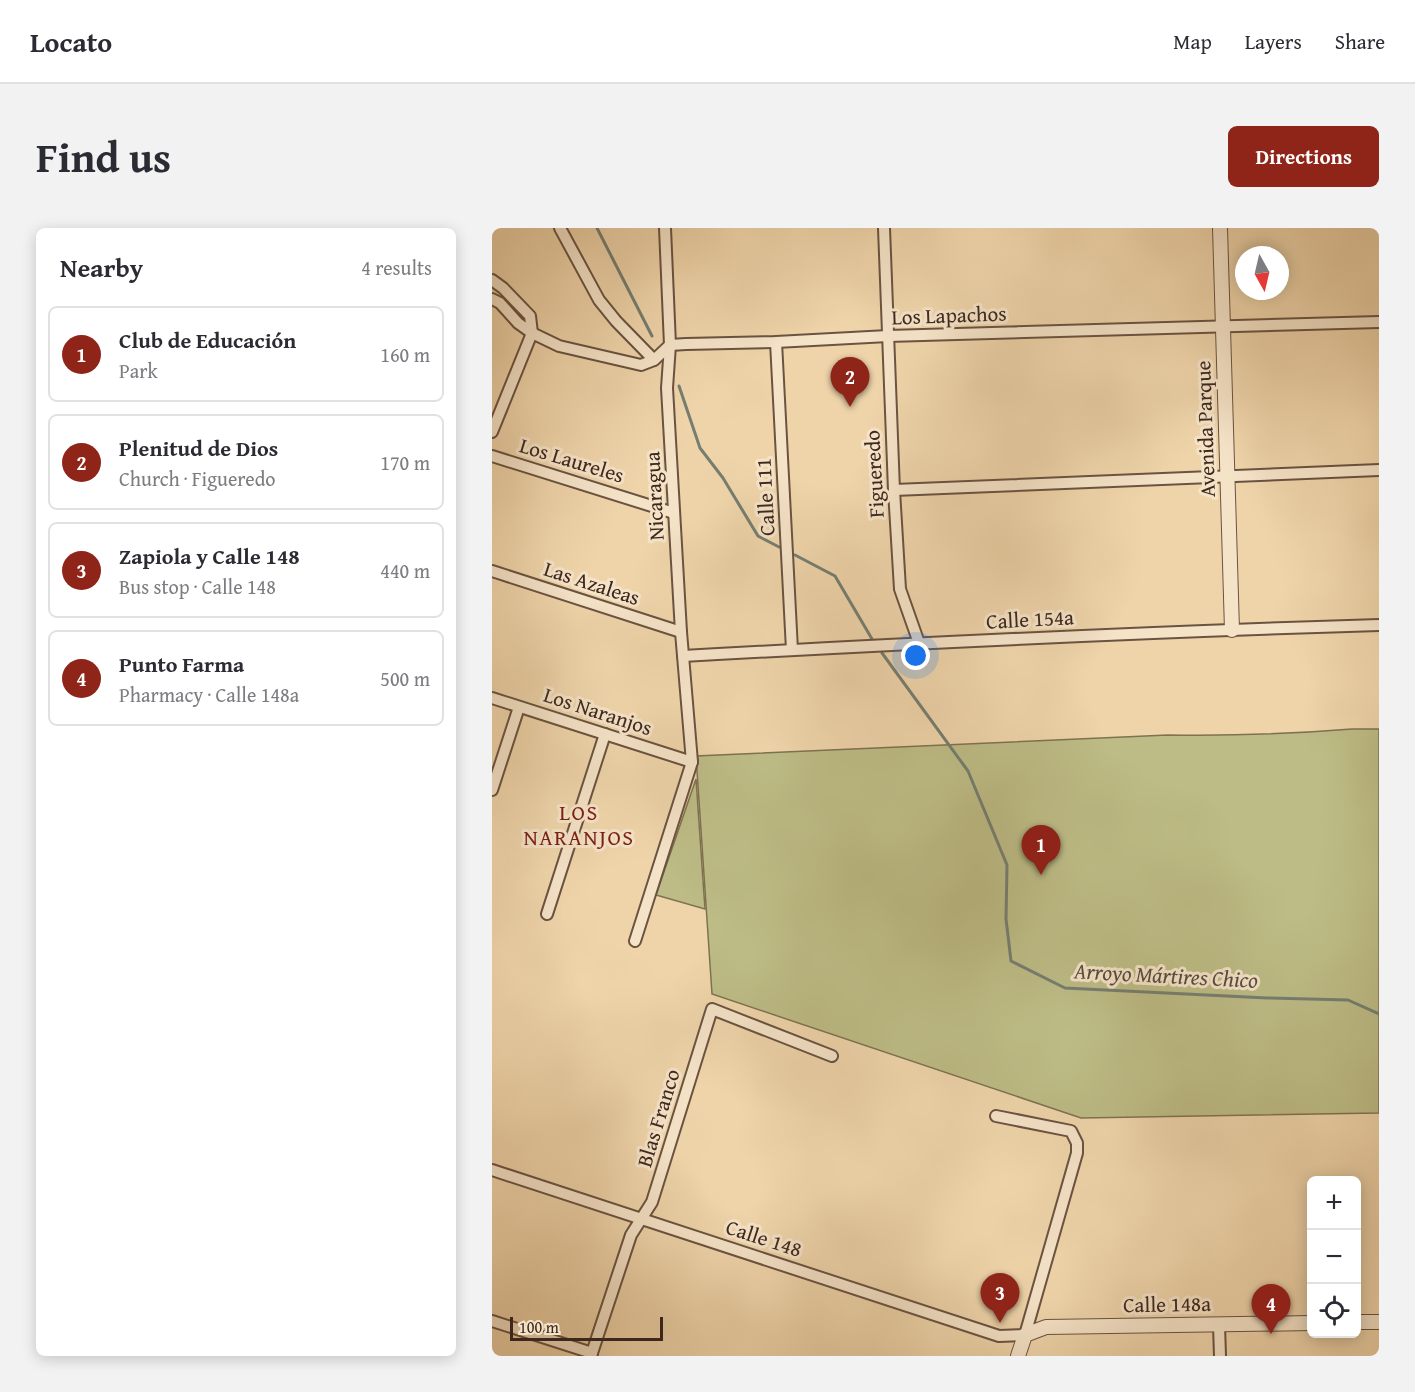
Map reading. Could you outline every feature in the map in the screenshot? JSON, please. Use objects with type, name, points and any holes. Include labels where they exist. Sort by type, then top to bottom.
[{"type":"street","points":[[560,228],[599,300],[654,360]]},
{"type":"street","name":"Nicaragua","points":[[664,228],[670,345],[667,388],[681,632],[692,762]]},
{"type":"street","name":"Figueredo","points":[[884,228],[900,589],[919,643]]},
{"type":"street","name":"Avenida Parque","points":[[1220,228],[1232,630]]},
{"type":"street","points":[[492,280],[530,316],[532,333],[492,432]]},
{"type":"street","points":[[492,299],[500,303],[518,323],[532,333],[559,346],[641,365],[654,360],[670,345]]},
{"type":"street","name":"Los Lapachos","points":[[670,345],[888,336],[1379,322]]},
{"type":"street","name":"Calle 111","points":[[776,342],[792,650]]},
{"type":"street","name":"Los Laureles","points":[[492,456],[674,513]]},
{"type":"street","points":[[894,490],[1379,470]]},
{"type":"street","name":"Las Azaleas","points":[[492,571],[681,632]]},
{"type":"street","name":"Calle 154a","points":[[683,656],[919,643],[1379,626]]},
{"type":"street","name":"Los Naranjos","points":[[492,698],[692,762]]},
{"type":"street","points":[[492,790],[519,707]]},
{"type":"street","points":[[548,914],[605,734]]},
{"type":"street","points":[[634,941],[692,762]]},
{"type":"street","name":"Blas Franco","points":[[591,1355],[631,1235],[652,1202],[712,1009],[832,1056]]},
{"type":"street","points":[[996,1116],[1071,1131],[1077,1143],[1077,1153],[1018,1356]]},
{"type":"street","name":"Calle 148","points":[[492,1170],[999,1336],[1025,1335]]},
{"type":"street","points":[[492,1321],[591,1355]]},
{"type":"street","points":[[1361,1322],[1379,1322]]},
{"type":"street","name":"Calle 148a","points":[[1025,1335],[1046,1327],[1307,1323]]},
{"type":"street","points":[[1219,1325],[1220,1356]]},
{"type":"shaded area","points":[[1379,729],[1379,1113],[1081,1118],[712,994],[696,756]]},
{"type":"shaded area","points":[[696,779],[705,909],[656,895]]},
{"type":"waterway","name":"Arroyo Mártires Chico","points":[[597,228],[652,336]]},
{"type":"waterway","name":"Arroyo Mártires Chico","points":[[679,386],[700,448],[723,478],[758,536],[779,547]]},
{"type":"waterway","name":"Arroyo Mártires Chico","points":[[795,555],[835,576],[872,639]]},
{"type":"waterway","name":"Arroyo Mártires Chico","points":[[882,653],[968,771],[1007,865],[1006,919],[1011,961],[1065,988],[1348,1000],[1379,1014]]},
{"type":"place","name":"Plenitud de Dios","points":[[850,407]]},
{"type":"place","name":"Club de Educación","points":[[1041,875]]},
{"type":"place","name":"Zapiola y Calle 148","points":[[1000,1323]]},
{"type":"place","name":"Punto Farma","points":[[1271,1334]]},
{"type":"district","name":"LOS NARANJOS","points":[[579,824]]}]
